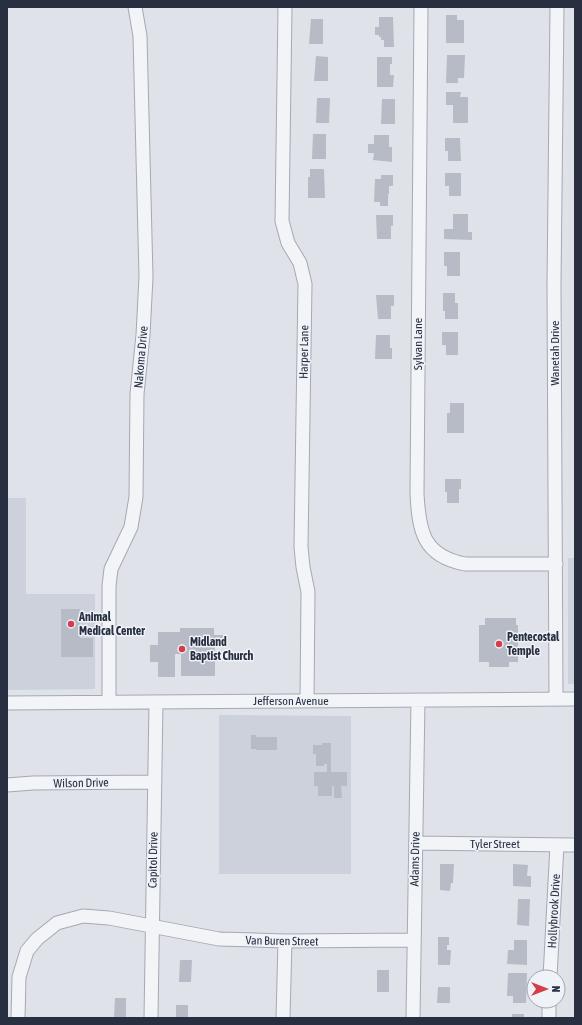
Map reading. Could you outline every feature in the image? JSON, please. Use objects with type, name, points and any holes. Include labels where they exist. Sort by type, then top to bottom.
[{"type":"street","name":"Nakoma Drive","points":[[109,702],[110,575],[113,563],[131,527],[136,497],[137,394],[143,335],[146,277],[140,36],[135,7]]},
{"type":"street","name":"Harper Lane","points":[[285,7],[282,220],[288,242],[300,263],[305,284],[301,547],[308,592],[307,702]]},
{"type":"street","name":"Sylvan Lane","points":[[421,7],[418,520],[424,538],[438,554],[450,562],[465,564],[556,564]]},
{"type":"street","name":"Wanetah Drive","points":[[556,699],[554,285],[557,7]]},
{"type":"street","name":"Jefferson Avenue","points":[[7,703],[575,699]]},
{"type":"street","name":"Adams Drive","points":[[413,1018],[418,700]]},
{"type":"street","name":"Capitol Drive","points":[[151,1018],[156,702]]},
{"type":"street","name":"Wilson Drive","points":[[7,786],[33,783],[154,782]]},
{"type":"street","name":"Tyler Street","points":[[416,844],[575,845]]},
{"type":"street","name":"Hollybrook Drive","points":[[550,969],[557,845]]},
{"type":"street","name":"Van Buren Street","points":[[18,1018],[19,977],[27,951],[37,939],[57,923],[83,916],[109,918],[219,939],[285,942],[414,940]]},
{"type":"street","points":[[284,1018],[285,942]]},
{"type":"shaded area","points":[[7,498],[26,498],[26,594],[95,594],[95,689],[7,690]]},
{"type":"shaded area","points":[[568,558],[575,558],[575,684],[568,684]]},
{"type":"shaded area","points":[[219,715],[351,716],[351,874],[219,874]]},
{"type":"building","points":[[446,15],[457,15],[457,20],[464,20],[464,43],[446,43]]},
{"type":"building","points":[[379,17],[393,17],[394,47],[384,47],[384,40],[381,40],[379,35],[375,35],[375,27],[379,27]]},
{"type":"building","points":[[311,19],[323,19],[323,44],[309,44]]},
{"type":"building","points":[[447,55],[465,55],[464,78],[458,78],[458,83],[446,83]]},
{"type":"building","points":[[316,56],[328,57],[328,81],[314,81]]},
{"type":"building","points":[[377,57],[392,57],[392,64],[390,64],[390,75],[394,75],[393,87],[377,87]]},
{"type":"building","points":[[446,92],[461,92],[460,97],[468,97],[468,123],[453,123],[453,105],[446,105]]},
{"type":"building","points":[[317,98],[330,98],[329,123],[316,123]]},
{"type":"building","points":[[382,99],[395,99],[395,124],[381,124]]},
{"type":"building","points":[[313,134],[326,134],[326,159],[312,159]]},
{"type":"building","points":[[374,135],[389,135],[389,147],[392,147],[392,162],[373,160],[374,153],[368,153],[368,144],[374,144]]},
{"type":"building","points":[[445,138],[460,138],[461,161],[448,161],[448,151],[445,151]]},
{"type":"building","points":[[310,169],[324,169],[325,198],[308,198],[308,177],[310,177]]},
{"type":"building","points":[[445,173],[461,173],[461,196],[449,196],[449,186],[445,186]]},
{"type":"building","points":[[381,175],[393,175],[393,186],[389,186],[388,206],[380,206],[380,202],[374,202],[375,179],[381,179]]},
{"type":"building","points":[[453,214],[468,214],[468,232],[472,232],[472,240],[444,239],[444,229],[453,229]]},
{"type":"building","points":[[376,215],[393,215],[391,239],[377,239]]},
{"type":"building","points":[[444,252],[460,252],[460,276],[447,276],[447,266],[444,266]]},
{"type":"building","points":[[443,293],[455,293],[455,303],[458,303],[458,319],[445,319],[445,311],[443,311]]},
{"type":"building","points":[[376,295],[394,295],[394,306],[391,306],[391,319],[378,319]]},
{"type":"building","points":[[442,332],[458,332],[458,355],[446,355],[446,345],[442,345]]},
{"type":"building","points":[[376,335],[390,335],[392,359],[375,359]]},
{"type":"building","points":[[450,403],[464,403],[464,433],[447,433],[447,413],[450,413]]},
{"type":"building","points":[[445,479],[461,479],[459,503],[447,503]]},
{"type":"building","name":"Animal Medical Center","points":[[61,609],[80,609],[80,638],[93,638],[93,657],[61,657]]},
{"type":"building","name":"Pentecostal Temple","points":[[485,618],[516,618],[516,625],[518,625],[518,662],[509,662],[509,667],[489,667],[489,662],[479,662],[479,625],[485,625]]},
{"type":"building","name":"Midland Baptist Church","points":[[180,628],[214,628],[214,635],[223,635],[223,645],[215,645],[215,676],[181,676],[181,654],[175,654],[175,677],[158,677],[158,662],[150,662],[150,645],[158,645],[158,632],[180,632]]},
{"type":"building","points":[[251,735],[256,735],[256,737],[277,737],[277,750],[251,749]]},
{"type":"building","points":[[322,743],[331,743],[331,772],[347,772],[347,786],[341,786],[342,798],[334,798],[334,786],[332,786],[332,796],[318,796],[318,786],[314,786],[314,772],[327,772],[327,764],[324,764],[324,766],[316,766],[316,754],[313,754],[313,745],[322,745]]},
{"type":"building","points":[[440,864],[454,864],[453,883],[451,883],[450,891],[440,890]]},
{"type":"building","points":[[513,864],[528,865],[527,876],[531,876],[531,887],[513,886]]},
{"type":"building","points":[[518,899],[530,899],[529,926],[517,925]]},
{"type":"building","points":[[438,937],[449,937],[449,945],[447,945],[447,950],[451,950],[450,965],[438,965]]},
{"type":"building","points":[[514,940],[527,940],[527,965],[507,964],[508,950],[514,950]]},
{"type":"building","points":[[180,960],[192,960],[191,982],[179,982]]},
{"type":"building","points":[[377,970],[389,970],[389,992],[377,992]]},
{"type":"building","points":[[508,973],[526,973],[526,1003],[513,1003],[513,996],[507,996]]},
{"type":"building","points":[[438,987],[450,987],[450,1003],[437,1003]]},
{"type":"building","points":[[115,998],[126,998],[126,1018],[114,1018]]},
{"type":"building","points":[[176,1005],[188,1005],[188,1018],[176,1018]]},
{"type":"building","points":[[512,1014],[524,1014],[524,1018],[512,1018]]},
{"type":"place","name":"Animal Medical Center","points":[[71,624]]},
{"type":"place","name":"Pentecostal Temple","points":[[499,644]]},
{"type":"place","name":"Midland Baptist Church","points":[[182,649]]}]
